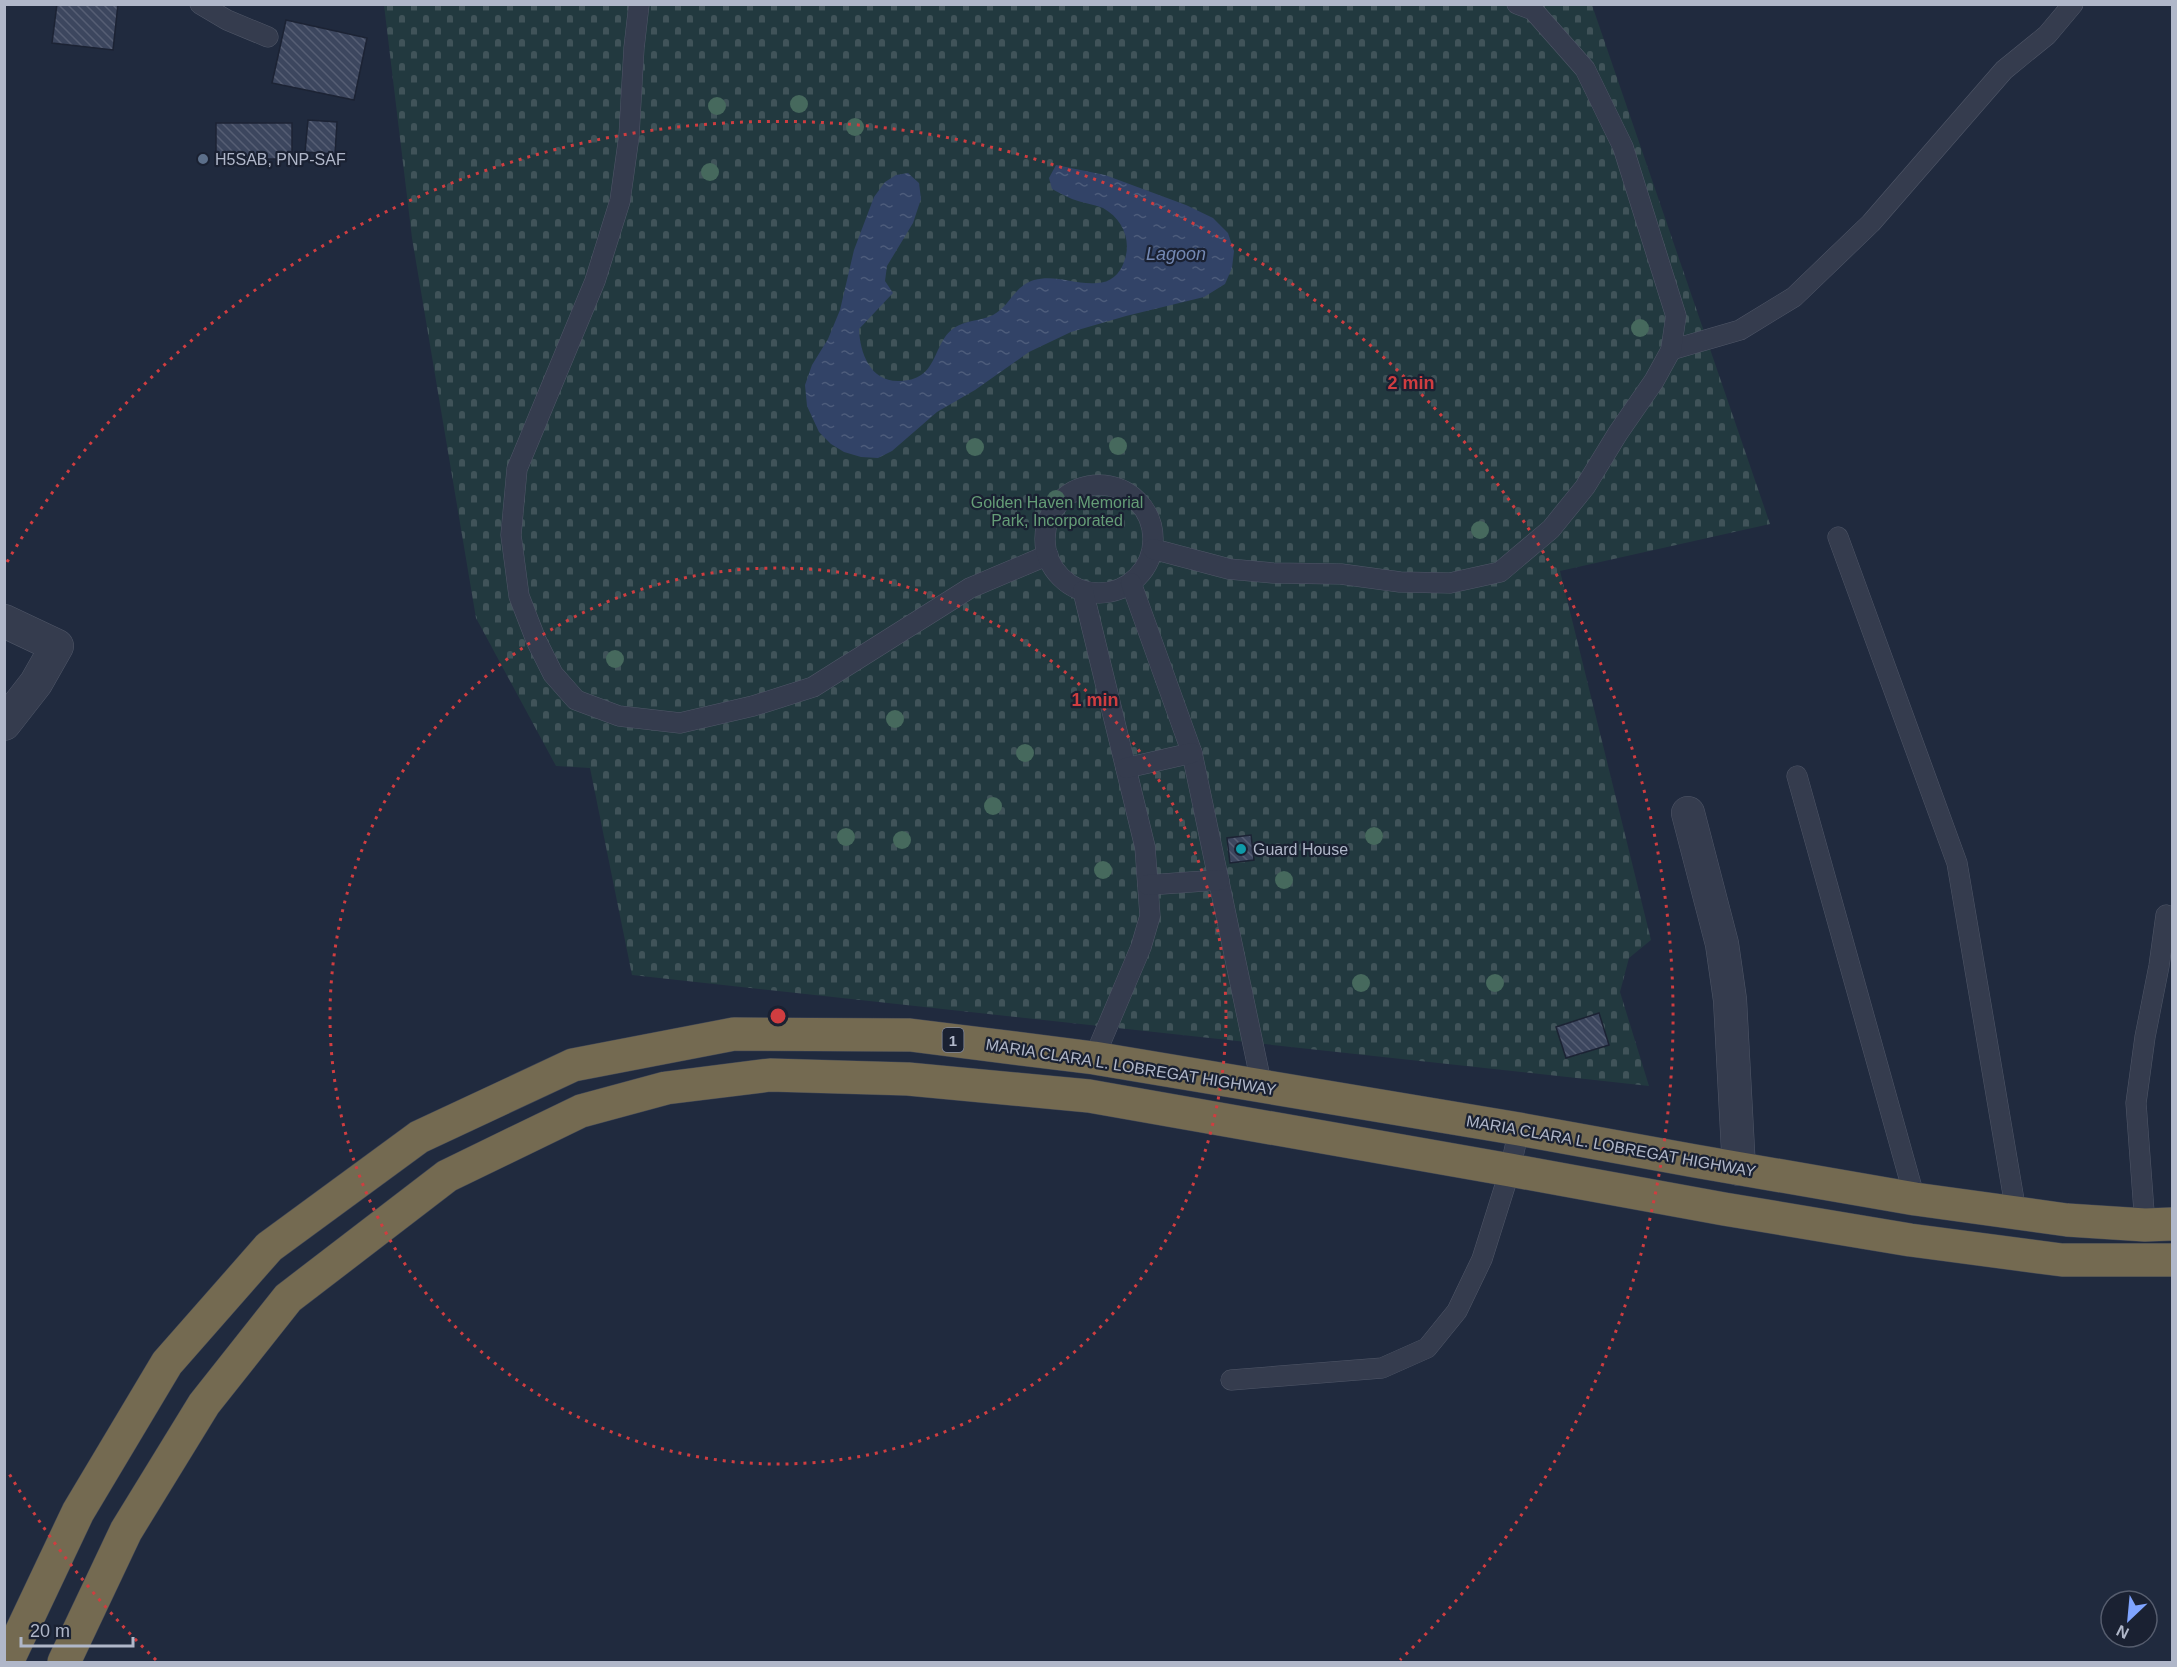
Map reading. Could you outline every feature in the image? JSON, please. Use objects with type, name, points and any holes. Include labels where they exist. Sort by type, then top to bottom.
[{"type":"highway","name":"MARIA CLARA L. LOBREGAT HIGHWAY","points":[[9,1645],[78,1512],[167,1363],[269,1248],[419,1137],[573,1065],[734,1034],[910,1035],[1094,1058],[1519,1129],[1915,1199],[2067,1220],[2159,1225]]},
{"type":"highway","points":[[908,1079],[910,1035]]},
{"type":"highway","points":[[64,1662],[126,1532],[204,1404],[288,1299],[447,1176],[581,1111],[666,1089],[770,1075],[908,1079],[1089,1096],[1724,1209],[1922,1241],[2062,1260],[2172,1260]]},
{"type":"highway","points":[[419,1137],[447,1176]]},
{"type":"street","points":[[4,621],[57,646],[36,683],[4,724]]},
{"type":"street","points":[[1688,813],[1722,944],[1730,1000],[1739,1169]]},
{"type":"lane","points":[[200,4],[227,20],[268,37]]},
{"type":"lane","points":[[639,4],[629,136],[620,201],[595,281],[517,469],[511,535],[519,596],[536,640],[553,674],[576,700],[619,717],[680,723],[753,706],[813,687],[970,588],[1048,555]]},
{"type":"lane","points":[[1153,549],[1229,569],[1273,573],[1341,574],[1400,582],[1450,583],[1500,572],[1551,529],[1585,487],[1618,433],[1654,381],[1671,350],[1676,316],[1623,147],[1586,69],[1533,10],[1517,4]]},
{"type":"lane","points":[[1671,350],[1740,330],[1794,297],[1871,223],[2004,70],[2047,35],[2073,4]]},
{"type":"lane","points":[[1103,485],[1124,492],[1142,506],[1150,519],[1153,549],[1145,568],[1131,583],[1108,592],[1083,591],[1061,578],[1053,567],[1044,541],[1046,526],[1052,511],[1074,491],[1088,486],[1103,485]]},
{"type":"lane","points":[[1838,537],[1956,863],[2016,1212]]},
{"type":"lane","points":[[1131,583],[1192,753],[1262,1087]]},
{"type":"lane","points":[[1083,591],[1145,847],[1150,916],[1141,947],[1094,1058]]},
{"type":"lane","points":[[1126,768],[1192,753]]},
{"type":"lane","points":[[1797,776],[1915,1199]]},
{"type":"lane","points":[[1148,885],[1219,880]]},
{"type":"lane","points":[[2159,1225],[2136,1103],[2166,915]]},
{"type":"lane","points":[[1231,1380],[1382,1368],[1427,1348],[1457,1311],[1482,1260],[1510,1170],[1519,1129]]},
{"type":"green space","name":"Golden Haven Memorial Park, Incorporated","points":[[384,5],[1592,5],[1770,524],[1560,571],[1651,940],[1629,958],[1620,992],[1649,1086],[632,975],[590,768],[556,766],[476,618],[412,238]]},
{"type":"water","name":"Lagoon","points":[[1056,165],[1105,175],[1186,205],[1213,218],[1228,233],[1234,251],[1232,268],[1225,284],[1204,297],[1071,332],[1029,352],[975,390],[937,412],[892,451],[878,458],[861,457],[844,452],[831,444],[819,432],[807,406],[805,385],[812,365],[828,339],[840,310],[854,250],[874,197],[885,182],[896,175],[908,173],[919,183],[921,199],[913,223],[887,266],[885,281],[893,293],[859,329],[864,356],[868,364],[880,376],[898,381],[921,375],[933,360],[941,343],[954,328],[963,323],[993,315],[1027,283],[1050,278],[1081,283],[1102,283],[1110,280],[1120,270],[1127,246],[1121,224],[1103,208],[1072,199],[1052,189],[1049,178]]},
{"type":"building","points":[[57,4],[118,4],[113,50],[52,43]]},
{"type":"building","points":[[286,20],[367,38],[354,100],[272,83]]},
{"type":"building","points":[[308,120],[337,122],[335,154],[305,152]]},
{"type":"building","points":[[216,123],[292,123],[292,159],[216,159]]},
{"type":"building","name":"Guard House","points":[[1251,835],[1254,860],[1230,863],[1227,838]]},
{"type":"building","points":[[1599,1013],[1609,1045],[1566,1058],[1556,1027]]},
{"type":"place","name":"H5SAB, PNP-SAF","points":[[203,159]]},
{"type":"place","name":"Guard House","points":[[1241,849]]}]
